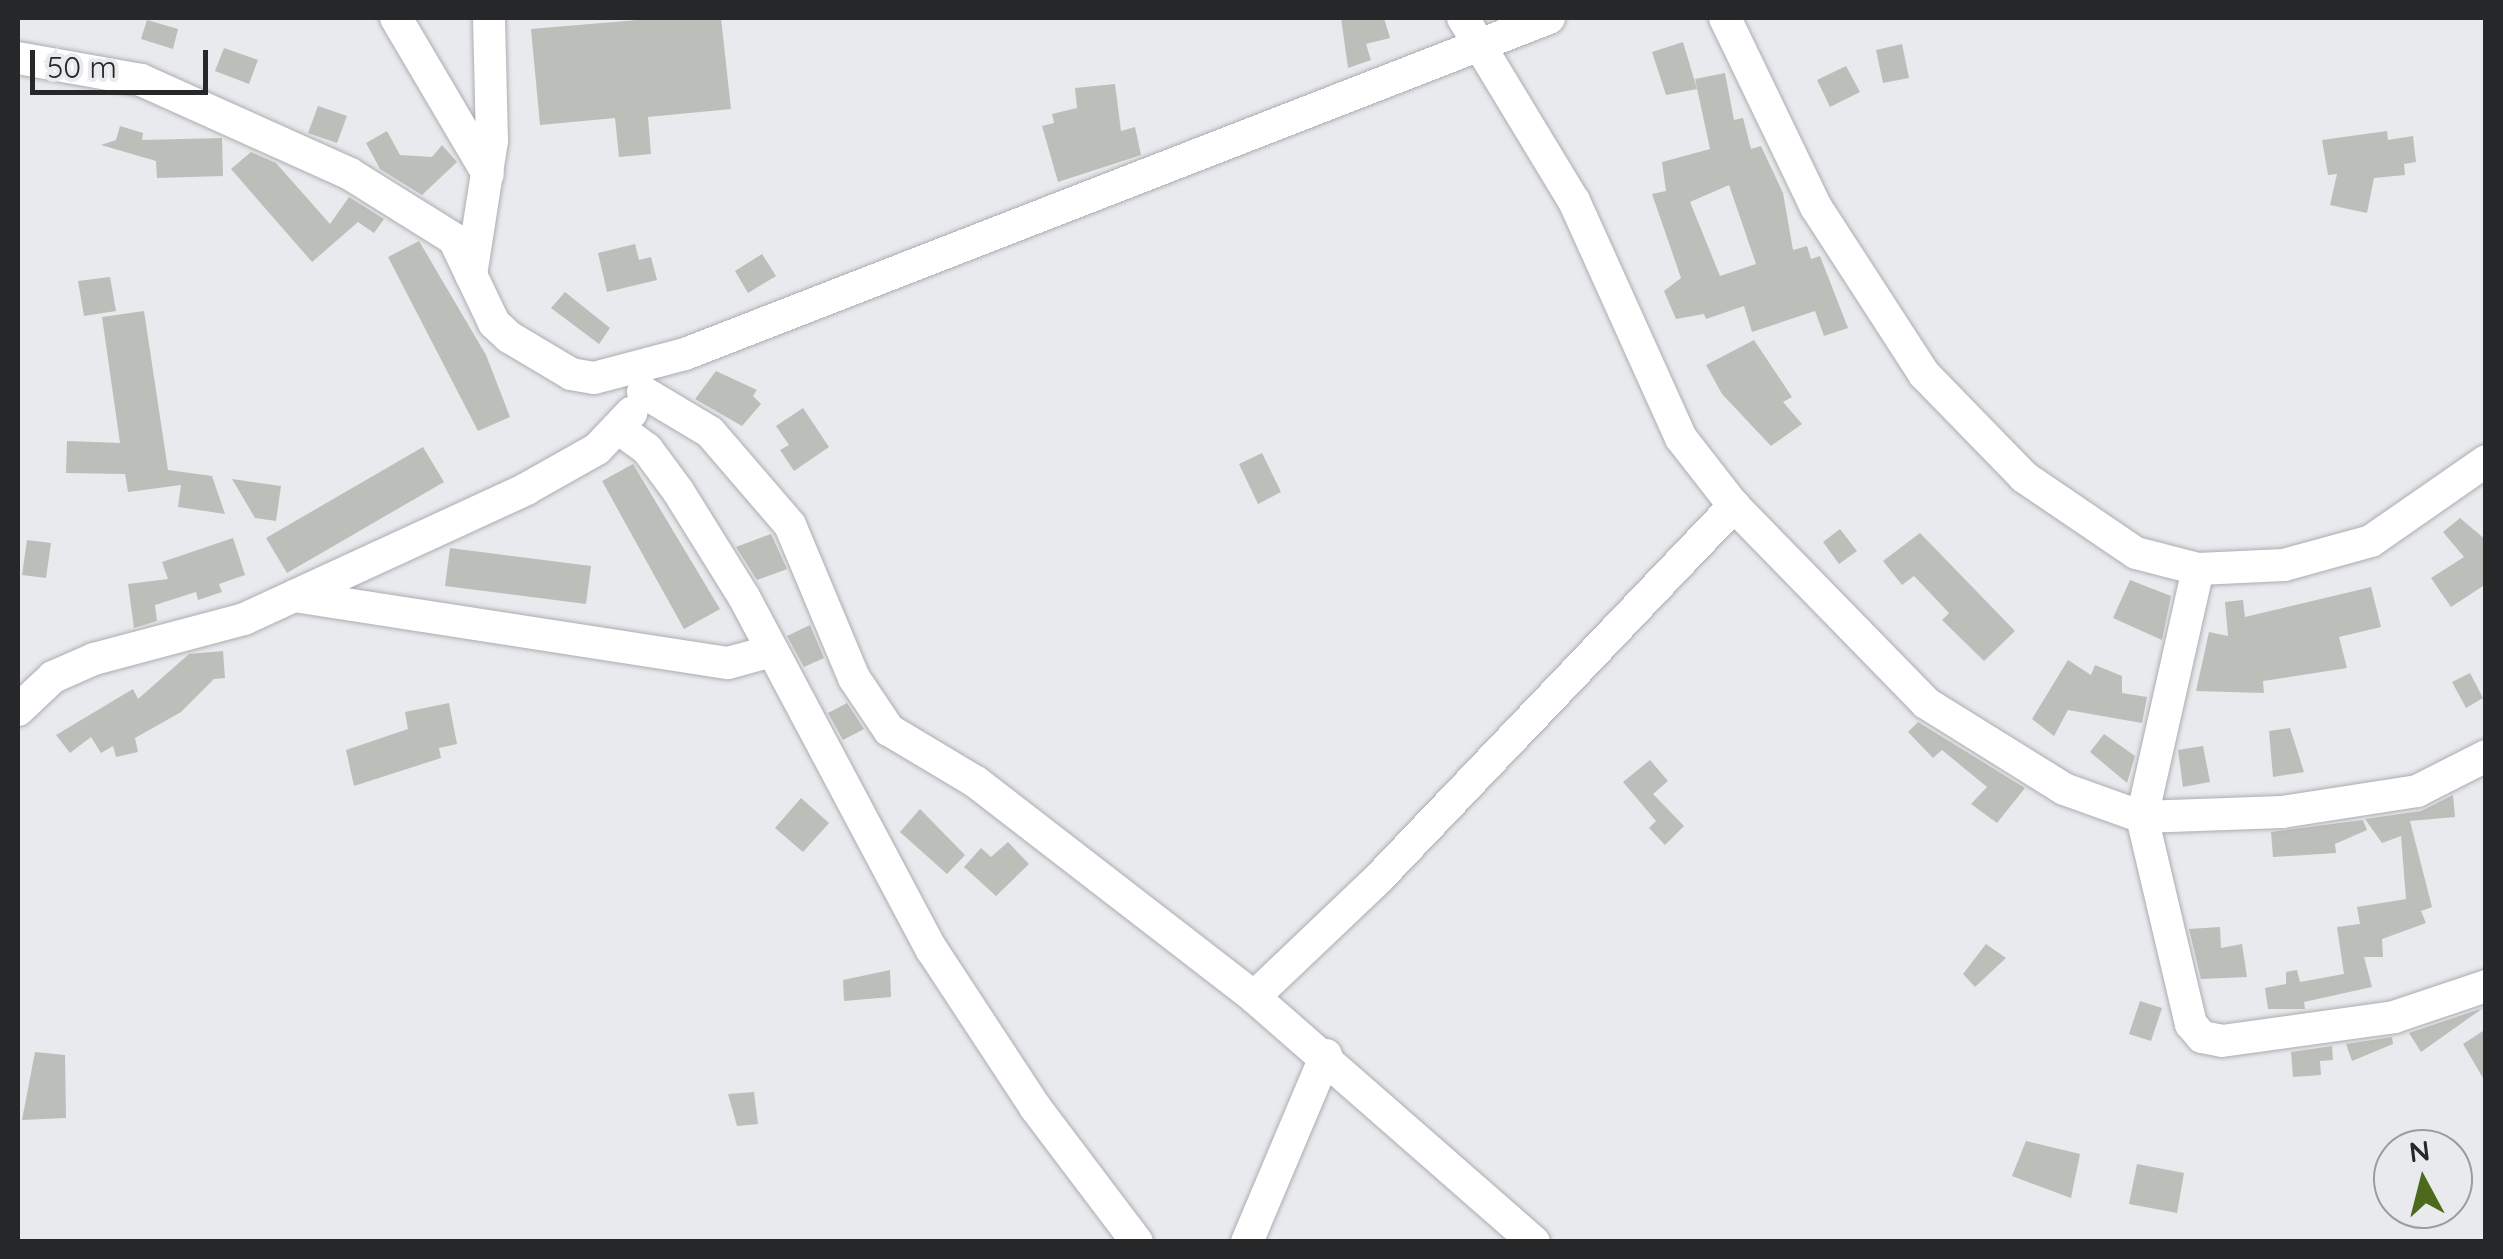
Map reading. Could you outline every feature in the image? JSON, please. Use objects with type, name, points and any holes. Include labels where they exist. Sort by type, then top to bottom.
[{"type":"street","points":[[396,18],[488,174]]},
{"type":"street","points":[[471,275],[488,174],[489,18]]},
{"type":"street","points":[[18,58],[140,80],[350,174],[438,224],[454,239],[502,330],[572,374],[594,378],[660,363],[1469,32],[1549,18]]},
{"type":"street","points":[[1725,18],[1816,207],[1924,374],[2024,477],[2136,553],[2198,570],[2284,564],[2371,541],[2486,461]]},
{"type":"street","points":[[1469,32],[1574,201],[1682,438],[1734,506],[1926,703],[2064,789],[2142,817],[2282,812],[2417,791],[2486,756]]},
{"type":"street","points":[[18,710],[54,677],[94,659],[244,620],[526,489],[598,449],[618,428],[660,363]]},
{"type":"street","points":[[642,392],[710,432],[790,525],[854,678],[889,730],[976,782],[1254,997],[1326,1055],[1534,1242]]},
{"type":"street","points":[[618,428],[648,449],[678,491],[772,651],[932,950],[1036,1107],[1137,1242]]},
{"type":"street","points":[[1254,997],[1378,879],[1734,506]]},
{"type":"street","points":[[2198,570],[2142,817],[2184,1010],[2202,1037],[2222,1041],[2394,1016],[2486,986]]},
{"type":"street","points":[[294,596],[640,653],[728,663],[772,651]]},
{"type":"street","points":[[1247,1242],[1326,1055]]},
{"type":"building","points":[[661,18],[721,18],[731,109],[648,117],[651,154],[619,157],[615,118],[540,125],[531,29]]},
{"type":"building","points":[[1341,18],[1384,18],[1390,38],[1366,44],[1371,60],[1348,68]]},
{"type":"building","points":[[147,20],[178,29],[173,49],[141,39]]},
{"type":"building","points":[[1683,42],[1697,89],[1666,95],[1652,52]]},
{"type":"building","points":[[1902,44],[1909,78],[1883,83],[1876,50]]},
{"type":"building","points":[[224,48],[258,60],[249,84],[215,71]]},
{"type":"building","points":[[1846,66],[1860,92],[1830,107],[1817,80]]},
{"type":"building","points":[[1725,73],[1734,120],[1743,118],[1751,149],[1761,146],[1783,193],[1793,250],[1807,246],[1811,259],[1820,256],[1848,328],[1824,336],[1815,311],[1752,332],[1744,306],[1706,319],[1704,314],[1676,319],[1664,291],[1681,278],[1652,194],[1666,191],[1662,162],[1710,149],[1695,79]],"holes":[[[1729,185],[1756,264],[1720,276],[1690,202]]]},
{"type":"building","points":[[1115,84],[1121,131],[1135,127],[1141,155],[1058,182],[1042,126],[1054,123],[1052,114],[1077,108],[1075,88]]},
{"type":"building","points":[[318,106],[347,116],[337,143],[308,133]]},
{"type":"building","points":[[120,126],[143,133],[142,140],[222,138],[223,176],[157,178],[156,161],[101,145],[116,140]]},
{"type":"building","points":[[387,131],[400,155],[432,157],[442,145],[457,162],[422,195],[380,169],[366,143]]},
{"type":"building","points":[[2387,131],[2388,140],[2413,136],[2416,162],[2404,164],[2405,175],[2374,178],[2367,213],[2330,205],[2337,174],[2328,175],[2322,140]]},
{"type":"building","points":[[251,152],[276,163],[330,224],[349,197],[384,219],[374,233],[358,222],[312,262],[231,169]]},
{"type":"building","points":[[419,241],[486,355],[510,417],[478,431],[388,257]]},
{"type":"building","points":[[635,244],[639,260],[651,257],[657,280],[607,292],[598,253]]},
{"type":"building","points":[[762,254],[776,276],[748,293],[735,271]]},
{"type":"building","points":[[110,277],[116,311],[84,316],[78,281]]},
{"type":"building","points":[[565,292],[610,328],[599,344],[551,308]]},
{"type":"building","points":[[144,311],[168,470],[212,476],[225,514],[178,507],[181,485],[128,492],[125,474],[66,473],[67,441],[120,443],[102,317]]},
{"type":"building","points":[[1754,340],[1792,397],[1783,402],[1802,424],[1771,446],[1722,394],[1706,365]]},
{"type":"building","points":[[716,371],[757,390],[753,396],[761,404],[742,426],[695,399]]},
{"type":"building","points":[[803,408],[829,447],[794,471],[780,450],[789,445],[776,426]]},
{"type":"building","points":[[423,447],[444,482],[287,573],[266,538]]},
{"type":"building","points":[[1262,453],[1281,492],[1258,504],[1239,464]]},
{"type":"building","points":[[633,464],[720,609],[684,629],[602,481]]},
{"type":"building","points":[[232,479],[281,486],[276,521],[255,518]]},
{"type":"building","points":[[2460,518],[2486,540],[2486,584],[2451,607],[2431,578],[2464,557],[2443,532]]},
{"type":"building","points":[[1840,529],[1857,551],[1839,564],[1823,542]]},
{"type":"building","points":[[1920,533],[2015,631],[1984,661],[1942,620],[1949,613],[1914,576],[1902,585],[1883,561]]},
{"type":"building","points":[[771,534],[787,569],[757,580],[736,547]]},
{"type":"building","points":[[233,538],[245,575],[219,584],[222,592],[198,600],[196,592],[155,605],[157,621],[134,628],[128,584],[168,579],[162,562]]},
{"type":"building","points":[[27,540],[51,543],[46,578],[22,575]]},
{"type":"building","points":[[450,548],[591,566],[586,604],[445,586]]},
{"type":"building","points":[[2130,580],[2171,596],[2162,640],[2113,618]]},
{"type":"building","points":[[2371,587],[2381,627],[2339,637],[2347,668],[2263,681],[2264,693],[2196,691],[2209,632],[2228,636],[2225,602],[2243,600],[2245,617]]},
{"type":"building","points":[[810,625],[824,658],[804,667],[787,636]]},
{"type":"building","points":[[223,651],[225,678],[214,679],[181,712],[135,738],[138,752],[116,757],[113,746],[101,753],[91,737],[70,753],[56,735],[133,689],[138,699],[189,654]]},
{"type":"building","points":[[2068,660],[2091,675],[2095,665],[2122,676],[2122,693],[2147,697],[2142,723],[2068,710],[2054,736],[2032,719]]},
{"type":"building","points":[[2470,673],[2483,698],[2466,708],[2452,682]]},
{"type":"building","points":[[449,703],[457,744],[439,748],[441,758],[354,786],[346,750],[408,729],[405,712]]},
{"type":"building","points":[[847,703],[864,729],[843,740],[828,713]]},
{"type":"building","points":[[1918,722],[2025,788],[1997,823],[1971,804],[1987,787],[1942,750],[1933,758],[1908,732]]},
{"type":"building","points":[[2290,728],[2304,772],[2273,777],[2269,731]]},
{"type":"building","points":[[2104,734],[2135,756],[2127,783],[2090,752]]},
{"type":"building","points":[[2203,746],[2210,782],[2183,787],[2178,750]]},
{"type":"building","points":[[1650,760],[1668,781],[1653,794],[1684,826],[1665,845],[1649,828],[1656,821],[1623,782]]},
{"type":"building","points":[[2453,795],[2455,817],[2410,821],[2432,907],[2421,911],[2426,923],[2382,939],[2383,957],[2364,957],[2372,987],[2304,1002],[2305,1009],[2268,1009],[2265,988],[2286,984],[2286,972],[2297,970],[2300,982],[2344,974],[2337,927],[2360,924],[2357,907],[2406,899],[2401,836],[2382,843],[2365,819],[2421,811]]},
{"type":"building","points":[[801,798],[829,823],[803,852],[775,828]]},
{"type":"building","points":[[920,809],[965,855],[947,874],[900,832]]},
{"type":"building","points":[[2363,820],[2367,830],[2335,844],[2336,853],[2273,857],[2271,832]]},
{"type":"building","points":[[1008,842],[1029,864],[996,896],[964,867],[981,848],[991,857]]},
{"type":"building","points":[[2220,927],[2221,948],[2242,944],[2247,977],[2201,979],[2189,929]]},
{"type":"building","points":[[1986,944],[2006,958],[1975,987],[1963,974]]},
{"type":"building","points":[[890,970],[891,997],[844,1001],[843,980]]},
{"type":"building","points":[[2140,1001],[2162,1008],[2151,1041],[2129,1034]]},
{"type":"building","points":[[2483,1008],[2421,1052],[2409,1033]]},
{"type":"building","points":[[2486,1029],[2486,1083],[2463,1044]]},
{"type":"building","points":[[2392,1037],[2393,1044],[2352,1061],[2346,1044]]},
{"type":"building","points":[[2332,1046],[2333,1060],[2320,1061],[2321,1075],[2293,1077],[2291,1052]]},
{"type":"building","points":[[35,1052],[65,1055],[66,1118],[22,1120]]},
{"type":"building","points":[[754,1092],[758,1124],[737,1126],[728,1094]]},
{"type":"building","points":[[2026,1141],[2080,1154],[2071,1198],[2012,1176]]},
{"type":"building","points":[[2137,1164],[2184,1173],[2177,1213],[2129,1204]]}]
